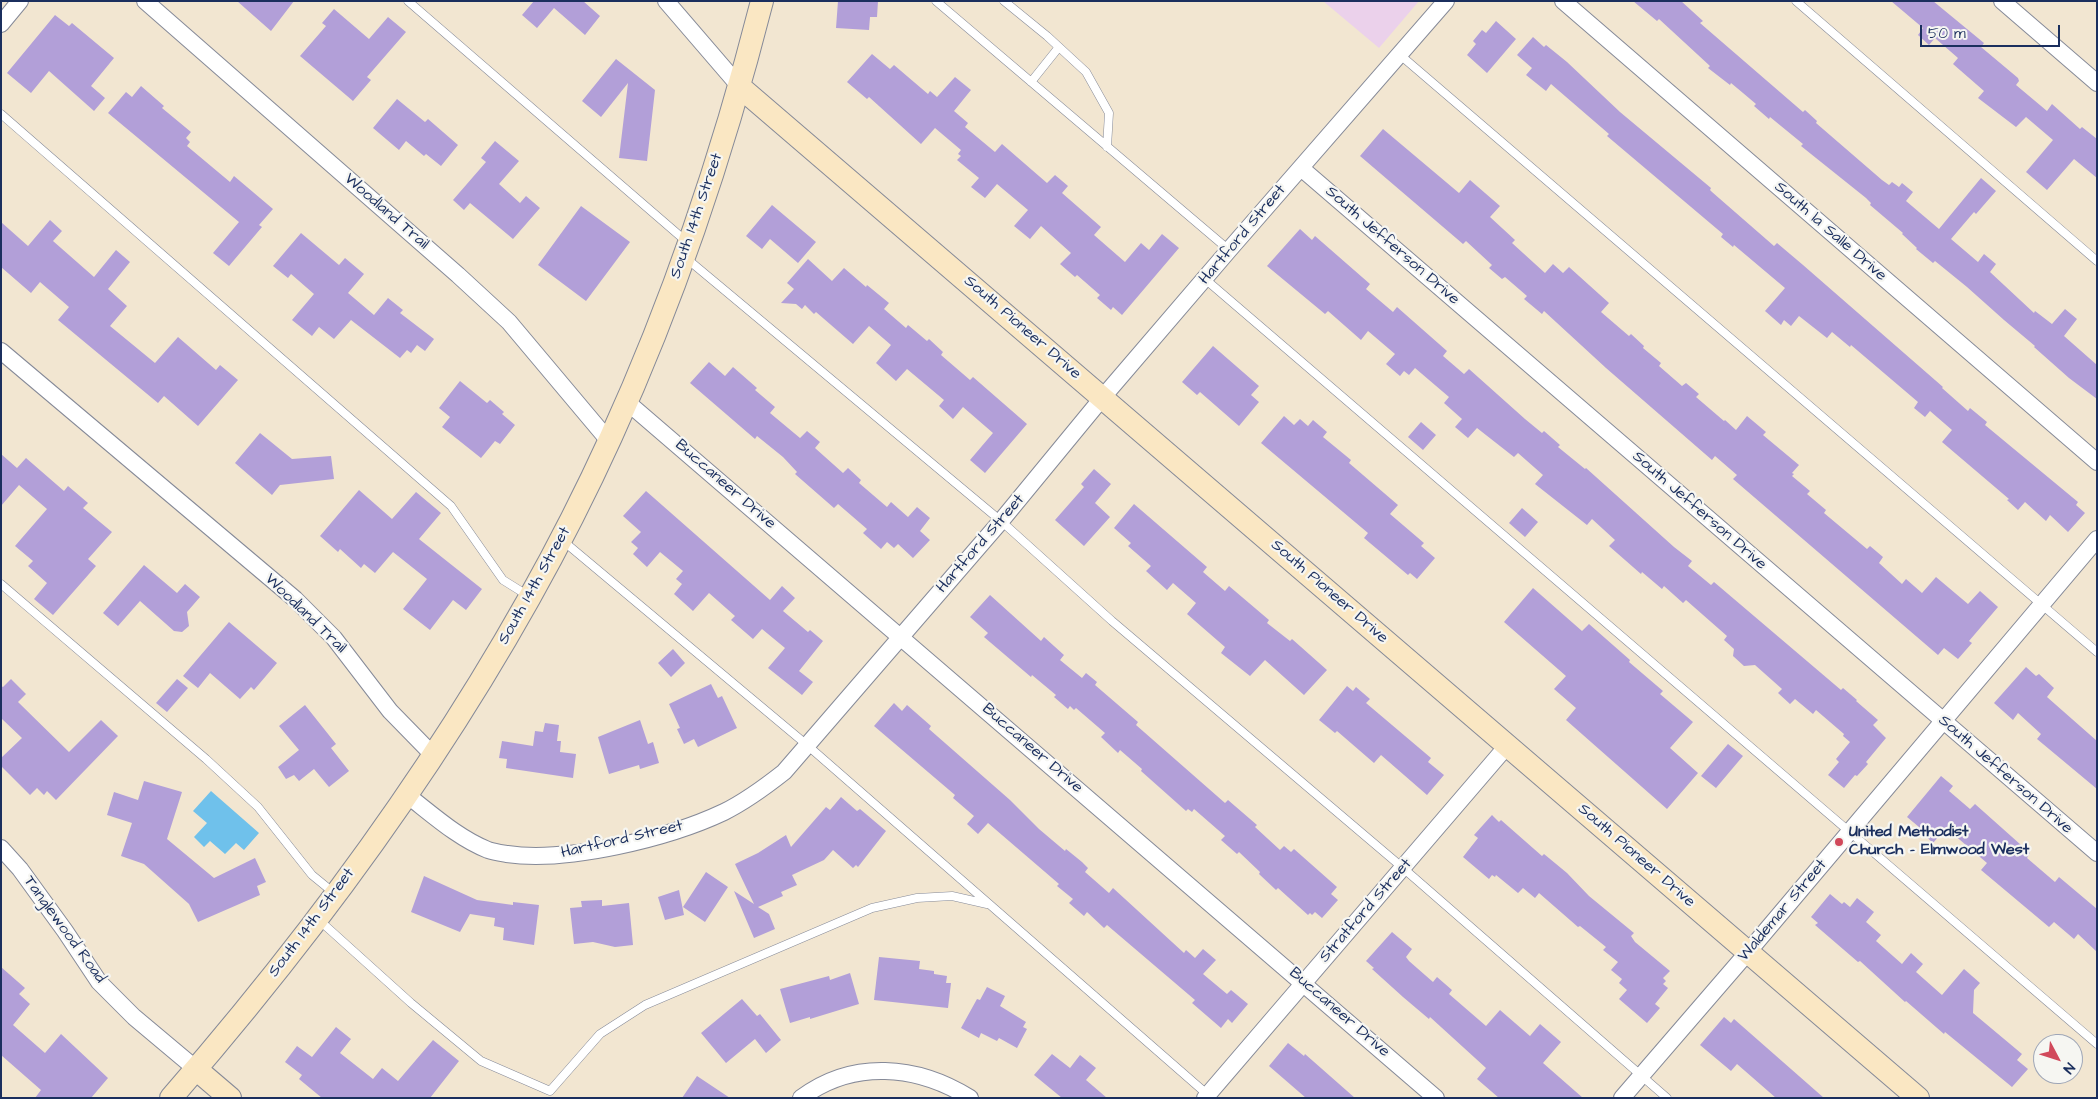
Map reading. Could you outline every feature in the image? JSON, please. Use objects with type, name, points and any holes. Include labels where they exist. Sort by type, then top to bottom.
[{"type":"street","points":[[1,24],[20,1]]},
{"type":"street","name":"Woodland Trail","points":[[145,1],[458,275],[509,322],[610,441]]},
{"type":"street","points":[[666,1],[740,87]]},
{"type":"street","name":"South 14th Street","points":[[171,1098],[241,1016],[317,919],[407,795],[492,663],[530,597],[610,441],[687,250],[740,87],[762,1]]},
{"type":"street","name":"Hartford Street","points":[[407,795],[451,829],[490,851],[525,856],[585,852],[645,839],[698,823],[725,812],[759,792],[784,772],[1001,521],[1103,397],[1229,250],[1446,1]]},
{"type":"street","name":"South la Salle Drive","points":[[1563,1],[2097,462]]},
{"type":"street","points":[[2002,1],[2097,83]]},
{"type":"street","name":"South Pioneer Drive","points":[[740,87],[1918,1098]]},
{"type":"street","name":"South Jefferson Drive","points":[[1301,168],[2097,853]]},
{"type":"street","name":"Woodland Trail","points":[[1,351],[295,599],[334,638],[390,711],[433,755]]},
{"type":"street","name":"Buccaneer Drive","points":[[627,402],[1436,1098]]},
{"type":"street","name":"Waldemar Street","points":[[1622,1098],[1850,832],[2097,539]]},
{"type":"street","name":"Stratford Street","points":[[1208,1097],[1507,746]]},
{"type":"street","name":"Tanglewood Road","points":[[1,848],[20,869],[65,930],[99,982],[134,1017],[196,1069]]},
{"type":"street","points":[[196,1069],[230,1098]]},
{"type":"street","points":[[801,1098],[818,1085],[845,1075],[876,1070],[906,1072],[940,1082],[970,1098]]},
{"type":"lane","points":[[408,1],[687,250],[1001,521],[1112,621],[1403,868],[1667,1098]]},
{"type":"lane","points":[[936,1],[1229,250]]},
{"type":"lane","points":[[1004,1],[1060,47],[1086,72],[1109,113],[1107,147]]},
{"type":"lane","points":[[1796,1],[2097,261]]},
{"type":"lane","points":[[1031,82],[1060,47]]},
{"type":"lane","points":[[1399,54],[2097,652]]},
{"type":"lane","points":[[1,114],[452,506],[503,580],[530,597]]},
{"type":"lane","points":[[1205,279],[2097,1044]]},
{"type":"lane","points":[[561,539],[807,745],[1208,1097]]},
{"type":"lane","points":[[1,584],[206,759],[258,806],[312,875],[335,894]]},
{"type":"lane","points":[[317,919],[410,1004],[481,1061],[550,1091],[600,1034],[645,1005],[872,908],[917,898],[952,896],[989,905]]},
{"type":"shaded area","points":[[1323,1],[1419,1],[1379,48]]},
{"type":"water","points":[[211,791],[259,833],[244,850],[236,843],[225,854],[210,841],[204,847],[194,837],[207,823],[193,811]]},
{"type":"building","points":[[237,1],[294,1],[271,31]]},
{"type":"building","points":[[534,1],[583,1],[600,16],[585,35],[554,8],[537,28],[522,15]]},
{"type":"building","points":[[838,1],[878,1],[877,17],[870,17],[869,30],[836,28]]},
{"type":"building","points":[[1633,1],[1681,1],[1703,21],[1700,23],[1803,112],[1805,110],[1817,121],[1816,123],[1882,180],[1889,185],[1892,182],[1899,187],[1902,183],[1913,192],[1906,201],[1939,229],[1981,178],[1996,191],[1976,214],[1974,212],[1951,239],[1978,262],[1984,254],[1996,264],[1990,272],[2034,313],[2035,311],[2052,324],[2065,309],[2077,319],[2064,336],[2097,365],[2097,399],[2069,378],[1967,287],[1935,261],[1933,263],[1916,249],[1903,233],[1870,205],[1871,203],[1866,198],[1801,146],[1803,144],[1770,117],[1769,119],[1754,106],[1756,104],[1731,83],[1730,85],[1708,68],[1710,66],[1659,19],[1657,21]]},
{"type":"building","points":[[1891,1],[1933,1],[1984,43],[1981,47],[2018,78],[2019,81],[2016,85],[2047,111],[2052,104],[2080,129],[2082,127],[2097,139],[2097,178],[2074,159],[2047,190],[2026,172],[2053,140],[2026,117],[2016,127],[1978,98],[1984,91],[1953,64],[1958,58],[1935,38],[1929,45],[1918,35],[1923,28]]},
{"type":"building","points":[[334,9],[369,39],[388,17],[406,32],[367,77],[371,80],[353,101],[300,56],[326,26],[322,23]]},
{"type":"building","points":[[55,15],[69,26],[72,23],[114,58],[91,86],[105,98],[94,111],[49,71],[31,93],[7,73]]},
{"type":"building","points":[[1496,21],[1516,39],[1487,73],[1467,55],[1476,44],[1473,41],[1482,30],[1486,33]]},
{"type":"building","points":[[1533,37],[1544,47],[1546,45],[1567,62],[1620,112],[1711,188],[1712,192],[1774,246],[1777,243],[1803,265],[1968,411],[1970,408],[1987,422],[1985,425],[2078,502],[2076,505],[2085,513],[2068,532],[2050,515],[2046,521],[2025,502],[2018,510],[2007,500],[2009,499],[1942,442],[1952,430],[1930,411],[1925,417],[1914,408],[1918,402],[1851,345],[1850,347],[1832,332],[1827,338],[1799,316],[1791,326],[1784,320],[1781,325],[1765,311],[1785,288],[1734,245],[1733,247],[1721,237],[1723,234],[1607,136],[1609,134],[1551,84],[1546,91],[1526,75],[1532,68],[1517,55]]},
{"type":"building","points":[[872,54],[890,69],[894,65],[928,94],[930,91],[937,97],[955,77],[971,90],[954,111],[968,123],[965,127],[995,152],[1002,144],[1047,183],[1055,175],[1068,186],[1062,193],[1101,227],[1094,235],[1125,262],[1141,243],[1149,250],[1162,234],[1179,248],[1122,315],[1113,307],[1111,310],[1097,298],[1100,295],[1077,275],[1075,277],[1060,264],[1071,253],[1041,226],[1030,239],[1014,226],[1028,210],[997,184],[985,198],[971,187],[979,178],[957,160],[961,156],[958,154],[961,150],[935,128],[921,144],[869,97],[867,99],[847,82]]},
{"type":"building","points":[[616,59],[655,90],[647,161],[619,158],[628,83],[601,117],[582,101]]},
{"type":"building","points":[[141,86],[164,106],[162,108],[191,132],[186,138],[190,142],[187,146],[230,182],[234,176],[273,209],[259,225],[262,227],[229,266],[213,253],[239,222],[108,113],[126,92],[132,97]]},
{"type":"building","points":[[397,99],[425,122],[428,119],[458,145],[441,166],[426,154],[424,156],[406,141],[399,150],[373,128]]},
{"type":"building","points":[[1383,129],[1459,193],[1470,180],[1500,206],[1490,217],[1515,240],[1512,243],[1545,273],[1553,264],[1563,273],[1569,267],[1609,303],[1601,312],[1629,336],[1631,334],[1644,346],[1643,348],[1661,363],[1659,366],[1682,386],[1686,383],[1699,394],[1696,397],[1724,421],[1736,430],[1747,416],[1766,432],[1763,435],[1799,465],[1792,473],[1794,474],[1792,476],[1810,491],[1807,494],[1826,510],[1824,513],[1867,549],[1870,546],[1883,557],[1879,563],[1902,584],[1906,579],[1922,593],[1936,577],[1968,604],[1980,591],[1998,607],[1969,641],[1972,643],[1958,659],[1944,648],[1938,655],[1733,479],[1737,475],[1715,456],[1712,460],[1606,368],[1544,311],[1542,314],[1524,299],[1527,296],[1505,277],[1502,279],[1489,268],[1492,265],[1466,241],[1463,244],[1360,156]]},
{"type":"building","points":[[495,141],[519,161],[499,184],[520,203],[526,196],[540,208],[513,239],[470,203],[464,210],[453,200],[486,162],[481,158]]},
{"type":"building","points":[[772,205],[816,242],[798,263],[770,239],[762,249],[746,236]]},
{"type":"building","points":[[581,206],[630,242],[586,301],[538,265]]},
{"type":"building","points":[[50,220],[62,231],[53,241],[94,277],[116,250],[130,262],[108,289],[127,306],[110,326],[155,363],[178,337],[216,370],[220,365],[238,380],[198,426],[164,396],[158,403],[58,320],[69,307],[40,282],[31,293],[1,267],[1,222],[28,246]]},
{"type":"building","points":[[1300,229],[1312,240],[1315,236],[1370,284],[1366,289],[1393,312],[1397,307],[1447,351],[1443,356],[1464,374],[1469,369],[1525,419],[1542,433],[1544,431],[1560,445],[1558,447],[1586,468],[1692,561],[1688,566],[1711,585],[1714,582],[1841,690],[1843,688],[1878,720],[1873,725],[1886,738],[1857,776],[1855,775],[1844,788],[1828,775],[1839,762],[1836,759],[1850,742],[1843,736],[1844,734],[1816,710],[1813,714],[1795,699],[1790,704],[1778,693],[1782,689],[1755,665],[1744,666],[1733,656],[1734,649],[1724,640],[1727,636],[1686,600],[1683,603],[1664,586],[1662,589],[1642,572],[1641,574],[1609,546],[1615,540],[1592,519],[1587,525],[1535,484],[1543,475],[1518,453],[1514,457],[1477,428],[1468,438],[1455,427],[1462,419],[1444,403],[1449,397],[1415,368],[1409,375],[1404,371],[1400,376],[1386,364],[1395,354],[1368,331],[1361,340],[1328,311],[1325,314],[1267,266]]},
{"type":"building","points":[[301,233],[339,265],[345,258],[364,274],[348,293],[374,315],[388,298],[403,310],[400,313],[434,339],[425,351],[417,345],[411,353],[407,350],[400,358],[351,320],[334,339],[319,327],[312,336],[292,320],[314,294],[291,274],[288,278],[273,266]]},
{"type":"building","points":[[808,259],[832,281],[844,268],[866,287],[867,285],[889,303],[884,309],[906,328],[908,325],[927,341],[929,339],[943,352],[941,355],[970,380],[973,377],[1027,424],[985,473],[970,460],[993,433],[963,407],[953,419],[939,406],[944,400],[907,369],[896,381],[876,363],[891,345],[869,326],[853,344],[816,312],[814,314],[805,305],[802,309],[796,304],[781,303],[794,289],[787,283]]},
{"type":"building","points":[[1213,346],[1259,386],[1251,395],[1259,402],[1239,426],[1200,392],[1197,395],[1182,382]]},
{"type":"building","points":[[709,362],[725,376],[733,367],[775,407],[770,413],[800,438],[807,431],[820,442],[815,448],[843,473],[848,468],[861,480],[859,483],[887,507],[891,502],[908,517],[917,507],[930,518],[920,531],[930,540],[913,558],[898,544],[894,548],[887,542],[881,549],[863,533],[867,529],[838,504],[834,508],[795,474],[797,472],[783,457],[757,436],[755,439],[690,383]]},
{"type":"building","points":[[460,381],[487,403],[490,400],[515,425],[500,444],[495,441],[481,458],[442,427],[450,417],[439,408]]},
{"type":"building","points":[[1284,416],[1294,425],[1300,419],[1308,426],[1313,420],[1327,432],[1323,437],[1351,460],[1349,463],[1398,505],[1390,514],[1424,543],[1421,546],[1435,558],[1417,579],[1410,573],[1408,575],[1364,538],[1368,533],[1261,443]]},
{"type":"building","points":[[1421,422],[1436,435],[1423,450],[1408,437]]},
{"type":"building","points":[[260,433],[292,459],[331,456],[334,479],[280,485],[272,495],[235,463]]},
{"type":"building","points":[[1,454],[17,468],[26,458],[64,491],[68,486],[88,503],[83,508],[112,532],[88,559],[96,566],[53,615],[34,599],[47,583],[28,566],[33,561],[15,546],[47,509],[19,485],[1,506]]},
{"type":"building","points":[[1094,469],[1111,484],[1095,503],[1110,517],[1084,546],[1055,520],[1084,487],[1081,484]]},
{"type":"building","points":[[359,490],[392,519],[416,492],[441,513],[419,539],[482,589],[466,610],[453,600],[430,630],[403,609],[427,579],[393,552],[375,573],[364,564],[361,568],[340,549],[338,552],[320,536]]},
{"type":"building","points":[[646,491],[770,600],[782,586],[795,598],[783,611],[808,632],[810,630],[823,641],[799,671],[813,682],[802,695],[768,668],[785,648],[762,629],[753,639],[731,620],[735,616],[709,593],[693,611],[674,594],[682,584],[676,579],[683,571],[660,552],[647,567],[633,554],[638,548],[631,542],[641,532],[623,516]]},
{"type":"building","points":[[1134,504],[1207,567],[1203,572],[1225,591],[1229,586],[1269,620],[1267,623],[1290,641],[1292,639],[1327,670],[1304,695],[1265,660],[1250,676],[1221,653],[1225,647],[1187,614],[1196,603],[1173,583],[1167,590],[1146,571],[1151,566],[1128,546],[1131,543],[1114,528]]},
{"type":"building","points":[[1522,508],[1538,522],[1525,537],[1509,523]]},
{"type":"building","points":[[144,565],[177,593],[185,584],[200,597],[187,612],[189,626],[182,632],[174,631],[140,601],[118,626],[103,613]]},
{"type":"building","points":[[1533,588],[1582,631],[1589,624],[1663,691],[1660,694],[1693,722],[1670,748],[1698,773],[1667,809],[1566,720],[1576,708],[1554,689],[1566,676],[1504,622]]},
{"type":"building","points":[[990,595],[1041,641],[1044,637],[1064,655],[1060,660],[1082,678],[1086,673],[1097,682],[1095,685],[1138,722],[1136,725],[1225,803],[1228,800],[1257,825],[1255,827],[1280,850],[1284,846],[1291,852],[1294,849],[1337,887],[1331,894],[1338,900],[1322,918],[1315,912],[1312,915],[1310,913],[1308,915],[1278,888],[1276,890],[1239,852],[1237,854],[1221,840],[1225,836],[1194,809],[1192,812],[1188,809],[1186,811],[1120,750],[1118,753],[1101,737],[1105,733],[1076,708],[1074,710],[1070,706],[1068,709],[1054,697],[1056,695],[1032,675],[1031,677],[984,637],[988,633],[970,617]]},
{"type":"building","points":[[229,622],[277,663],[254,690],[251,687],[240,699],[210,673],[198,688],[183,676]]},
{"type":"building","points":[[673,649],[685,663],[671,677],[658,663]]},
{"type":"building","points":[[2026,667],[2036,676],[2039,674],[2054,688],[2047,697],[2097,741],[2097,789],[2037,739],[2041,734],[2018,713],[2013,720],[1994,703]]},
{"type":"building","points":[[11,679],[26,694],[18,702],[69,752],[101,720],[118,736],[56,800],[47,791],[44,795],[37,788],[30,795],[1,766],[1,758],[22,738],[1,720],[1,686],[3,687]]},
{"type":"building","points":[[177,679],[188,688],[167,712],[156,703]]},
{"type":"building","points":[[711,684],[718,698],[722,696],[737,728],[698,747],[694,739],[684,744],[677,729],[680,728],[669,704]]},
{"type":"building","points":[[1347,686],[1353,691],[1356,687],[1370,699],[1366,703],[1431,758],[1428,762],[1444,775],[1427,795],[1381,755],[1374,763],[1337,731],[1335,733],[1319,720]]},
{"type":"building","points":[[894,703],[902,711],[907,705],[931,726],[929,729],[1010,800],[1039,829],[1065,851],[1066,849],[1082,862],[1088,868],[1085,872],[1109,893],[1113,888],[1184,953],[1186,950],[1195,958],[1203,949],[1216,960],[1203,974],[1227,994],[1231,990],[1248,1004],[1232,1023],[1228,1019],[1221,1028],[1192,1003],[1195,1000],[1107,925],[1104,928],[1087,912],[1084,916],[1069,903],[1073,899],[1057,886],[1059,884],[988,823],[978,834],[967,824],[974,816],[953,798],[955,795],[874,726]]},
{"type":"building","points":[[305,705],[336,744],[331,748],[349,771],[329,787],[314,769],[299,781],[294,775],[286,779],[278,767],[299,750],[279,726]]},
{"type":"building","points":[[640,720],[648,744],[653,742],[659,763],[640,769],[639,765],[609,774],[598,737]]},
{"type":"building","points":[[545,723],[559,725],[557,741],[561,741],[560,752],[576,754],[573,778],[506,768],[507,759],[499,758],[502,741],[533,746],[535,731],[543,732]]},
{"type":"building","points":[[1728,744],[1743,756],[1716,788],[1701,776]]},
{"type":"building","points":[[1941,776],[1953,786],[1949,791],[1970,809],[1975,804],[2030,853],[2027,858],[2055,882],[2059,877],[2097,909],[2097,952],[2078,934],[2074,939],[2054,922],[2049,927],[1981,870],[1987,863],[1946,828],[1933,843],[1907,817]]},
{"type":"building","points":[[144,781],[182,792],[167,839],[214,878],[255,858],[266,882],[257,886],[260,895],[198,922],[189,904],[144,864],[121,856],[132,823],[107,815],[114,792],[138,800]]},
{"type":"building","points":[[841,797],[857,811],[860,809],[886,831],[858,867],[856,865],[853,868],[833,850],[824,860],[792,875],[797,885],[781,892],[783,896],[758,907],[769,914],[775,929],[754,938],[734,891],[754,904],[735,864],[758,853],[786,835],[791,847],[826,807],[830,810]]},
{"type":"building","points":[[1492,815],[1499,822],[1501,820],[1542,856],[1544,854],[1567,873],[1589,896],[1634,933],[1631,936],[1635,942],[1670,971],[1663,978],[1666,981],[1663,984],[1668,988],[1655,1004],[1660,1008],[1647,1023],[1619,999],[1627,990],[1619,983],[1622,979],[1611,970],[1618,962],[1603,950],[1606,947],[1580,926],[1578,927],[1539,893],[1535,898],[1523,888],[1518,893],[1496,875],[1495,877],[1492,875],[1489,879],[1463,857],[1478,838],[1474,835]]},
{"type":"building","points":[[706,872],[728,887],[705,922],[683,907]]},
{"type":"building","points":[[424,876],[477,900],[513,905],[513,902],[539,905],[534,945],[503,940],[504,928],[494,926],[495,918],[470,914],[460,932],[411,912]]},
{"type":"building","points":[[679,890],[684,915],[665,920],[658,897]]},
{"type":"building","points":[[1830,894],[1842,904],[1844,902],[1850,907],[1857,898],[1874,912],[1866,922],[1881,935],[1876,941],[1902,964],[1911,953],[1923,964],[1916,972],[1942,995],[1964,969],[1980,983],[1974,990],[1973,1013],[2022,1054],[2017,1060],[2028,1069],[2012,1087],[1905,1002],[1860,961],[1858,962],[1815,925],[1818,923],[1811,917]]},
{"type":"building","points":[[602,900],[602,906],[629,903],[633,945],[615,947],[593,942],[574,944],[570,908],[582,907],[581,901]]},
{"type":"building","points":[[1392,932],[1412,949],[1406,957],[1409,961],[1433,982],[1437,977],[1452,990],[1449,994],[1486,1026],[1500,1010],[1530,1036],[1540,1024],[1561,1042],[1543,1063],[1583,1098],[1499,1098],[1477,1079],[1486,1068],[1430,1017],[1429,1019],[1403,997],[1372,969],[1374,968],[1366,961]]},
{"type":"building","points":[[879,957],[920,961],[919,969],[934,971],[934,974],[947,976],[946,983],[951,983],[948,1008],[874,1000]]},
{"type":"building","points":[[1,967],[25,988],[19,994],[30,1004],[13,1025],[45,1053],[61,1034],[108,1078],[91,1098],[35,1098],[41,1090],[1,1055]]},
{"type":"building","points":[[850,973],[859,1004],[790,1023],[780,989],[829,976],[830,980]]},
{"type":"building","points":[[987,987],[1005,996],[1000,1006],[1026,1022],[1023,1027],[1027,1029],[1017,1048],[999,1038],[997,1041],[981,1033],[979,1038],[961,1028],[977,999],[980,1000]]},
{"type":"building","points":[[742,999],[757,1016],[760,1014],[781,1040],[766,1053],[755,1039],[726,1063],[701,1033]]},
{"type":"building","points":[[1724,1017],[1731,1023],[1734,1019],[1824,1098],[1776,1098],[1737,1064],[1731,1071],[1700,1045]]},
{"type":"building","points":[[336,1027],[351,1039],[340,1053],[373,1079],[382,1068],[398,1081],[433,1040],[459,1061],[430,1098],[322,1098],[299,1079],[302,1075],[285,1062],[297,1046],[312,1057]]},
{"type":"building","points":[[1288,1043],[1304,1056],[1305,1054],[1355,1098],[1306,1098],[1269,1066]]},
{"type":"building","points":[[1052,1054],[1070,1068],[1080,1055],[1096,1068],[1086,1080],[1107,1098],[1062,1098],[1034,1075]]},
{"type":"building","points":[[697,1076],[730,1098],[682,1098]]},
{"type":"place","name":"United Methodist Church - Elmwood West","points":[[1839,842]]}]
